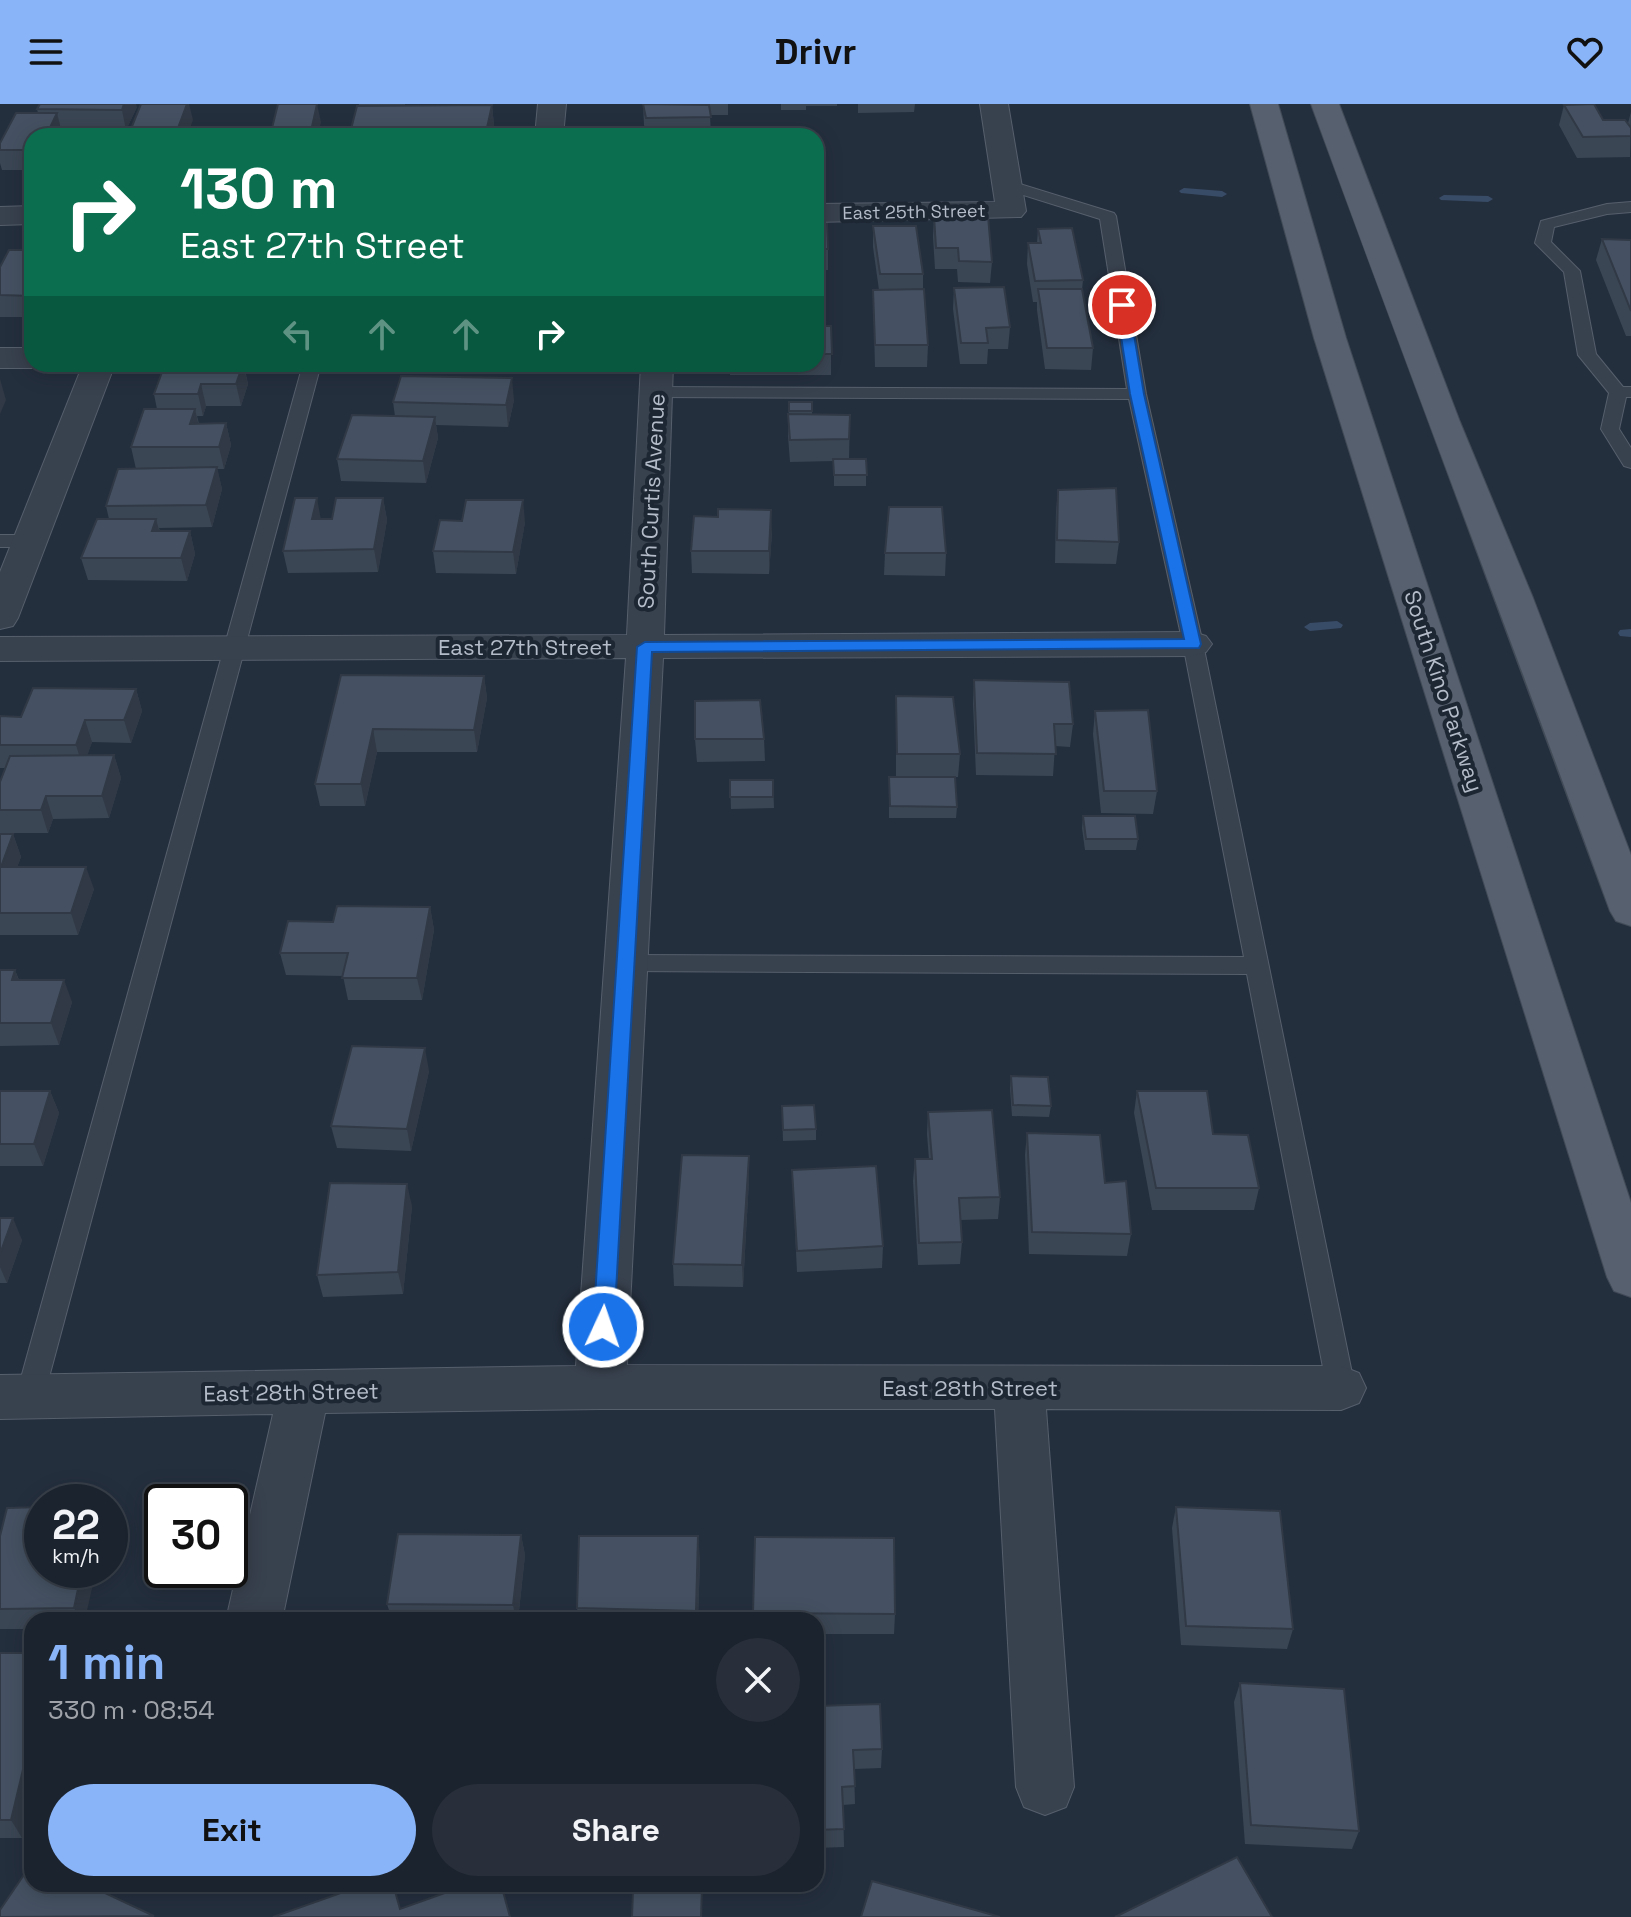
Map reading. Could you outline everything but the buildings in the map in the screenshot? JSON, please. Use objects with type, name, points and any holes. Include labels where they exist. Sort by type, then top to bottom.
[{"type":"main road","points":[[1240,104],[1330,338]]},
{"type":"main road","name":"South Kino Parkway","points":[[1264,104],[1330,338],[1631,1277]]},
{"type":"main road","points":[[1325,104],[1443,422],[1515,598],[1631,911]]},
{"type":"main road","points":[[1359,118],[1383,262]]},
{"type":"street","points":[[550,128],[552,104]]},
{"type":"street","points":[[994,104],[1009,198]]},
{"type":"street","name":"East 25th Street","points":[[824,212],[1009,198]]},
{"type":"street","points":[[0,216],[24,215]]},
{"type":"street","points":[[0,358],[24,358]]},
{"type":"street","points":[[0,618],[15,541],[95,372]]},
{"type":"street","name":"South Curtis Avenue","points":[[591,1387],[625,963],[645,647],[657,378]]},
{"type":"street","name":"East 27th Street","points":[[0,649],[1193,644]]},
{"type":"street","name":"East 28th Street","points":[[15,1396],[591,1387],[1341,1388]]},
{"type":"street","points":[[1019,1388],[1045,1787]]},
{"type":"street","points":[[256,1612],[304,1391]]},
{"type":"lane","points":[[1009,198],[1108,216],[1137,394],[1193,644],[1341,1388]]},
{"type":"lane","points":[[1631,207],[1607,209],[1547,224],[1543,243],[1572,271],[1587,355],[1624,392],[1610,429],[1631,462]]},
{"type":"lane","points":[[15,1396],[235,648],[310,372]]},
{"type":"lane","points":[[657,378],[1137,394]]},
{"type":"lane","points":[[625,963],[1257,966]]},
{"type":"waterway","points":[[1184,191],[1222,194]]},
{"type":"waterway","points":[[1444,198],[1488,199]]},
{"type":"waterway","points":[[1310,627],[1337,625]]},
{"type":"waterway","points":[[1624,633],[1631,633]]},
{"type":"route","points":[[603,1327],[645,647],[1193,644],[1137,394],[1122,305]]}]
